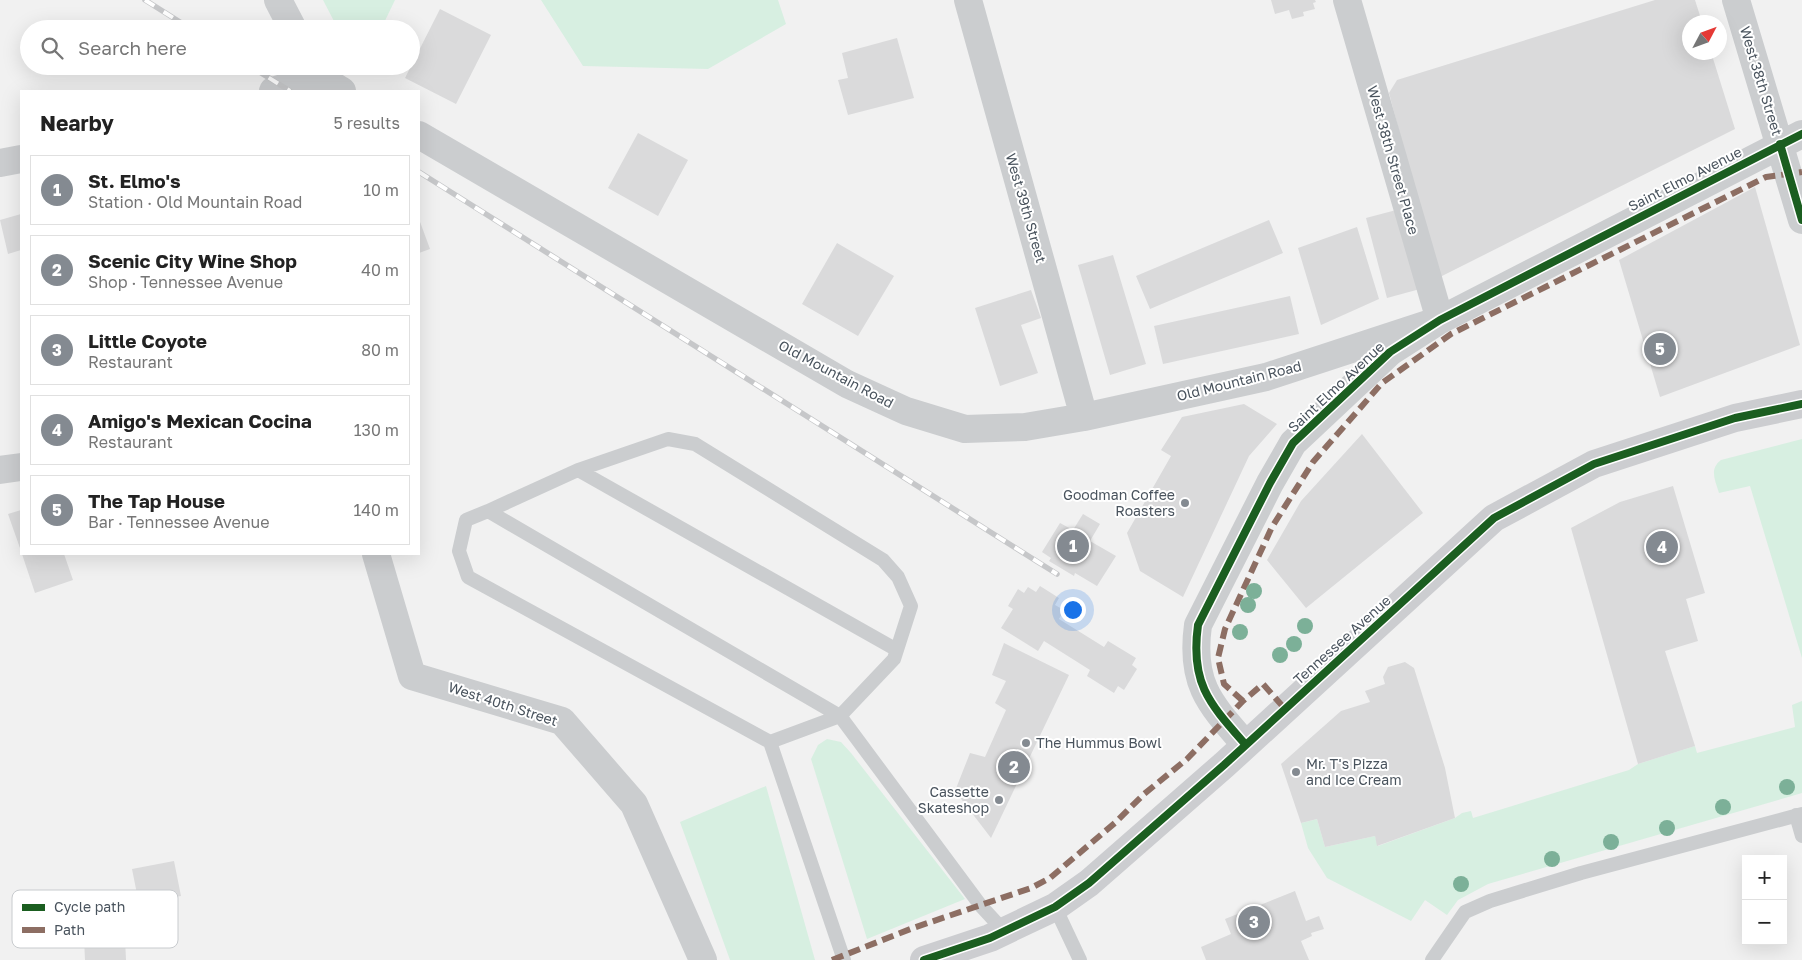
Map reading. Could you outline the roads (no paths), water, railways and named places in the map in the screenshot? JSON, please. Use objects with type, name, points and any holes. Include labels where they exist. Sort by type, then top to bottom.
[{"type":"main road","name":"Tennessee Avenue","points":[[933,958],[1004,931],[1055,907],[1089,883],[1121,857],[1502,513],[1594,464],[1735,418],[1802,404]]},
{"type":"street","points":[[278,0],[288,20]]},
{"type":"street","name":"West 39th Street","points":[[970,0],[1084,417]]},
{"type":"street","name":"West 38th Street Place","points":[[1347,0],[1440,320]]},
{"type":"street","name":"West 38th Street","points":[[1736,0],[1791,139],[1802,220]]},
{"type":"street","points":[[275,90],[309,75]]},
{"type":"street","points":[[320,75],[341,90]]},
{"type":"street","name":"Old Mountain Road","points":[[420,137],[839,379],[906,411],[965,429],[1025,427],[1084,417],[1266,377],[1440,320]]},
{"type":"street","name":"Saint Elmo Avenue","points":[[1245,744],[1210,703],[1198,677],[1195,649],[1198,625],[1270,483],[1294,443],[1390,352],[1440,320],[1791,139]]},
{"type":"street","points":[[0,163],[20,159]]},
{"type":"street","points":[[0,470],[20,467]]},
{"type":"street","name":"West 40th Street","points":[[376,555],[412,676],[562,721],[634,804],[703,960]]},
{"type":"lane","points":[[770,742],[840,716],[894,659],[912,606],[898,577],[883,560],[696,444],[668,439],[578,470],[466,520],[459,551],[468,577],[770,742],[844,960]]},
{"type":"lane","points":[[578,470],[897,650]]},
{"type":"lane","points":[[488,511],[840,716],[981,906],[1004,931]]},
{"type":"lane","points":[[1432,960],[1465,912],[1490,901],[1581,873],[1799,814],[1802,836]]},
{"type":"lane","points":[[1055,907],[1080,960]]},
{"type":"railway","points":[[145,0],[177,20]]},
{"type":"railway","points":[[264,75],[288,90]]},
{"type":"railway","points":[[420,173],[1057,574]]},
{"type":"place","name":"The Tap House","points":[[1660,349]]},
{"type":"place","name":"Goodman Coffee Roasters","points":[[1185,503]]},
{"type":"place","name":"St. Elmo's","points":[[1073,546]]},
{"type":"place","name":"Amigo's Mexican Cocina","points":[[1662,547]]},
{"type":"place","name":"The Hummus Bowl","points":[[1026,743]]},
{"type":"place","name":"Scenic City Wine Shop","points":[[1014,767]]},
{"type":"place","name":"Mr. T's Pizza and Ice Cream","points":[[1296,772]]},
{"type":"place","name":"Cassette Skateshop","points":[[999,800]]},
{"type":"place","name":"Little Coyote","points":[[1254,922]]}]
